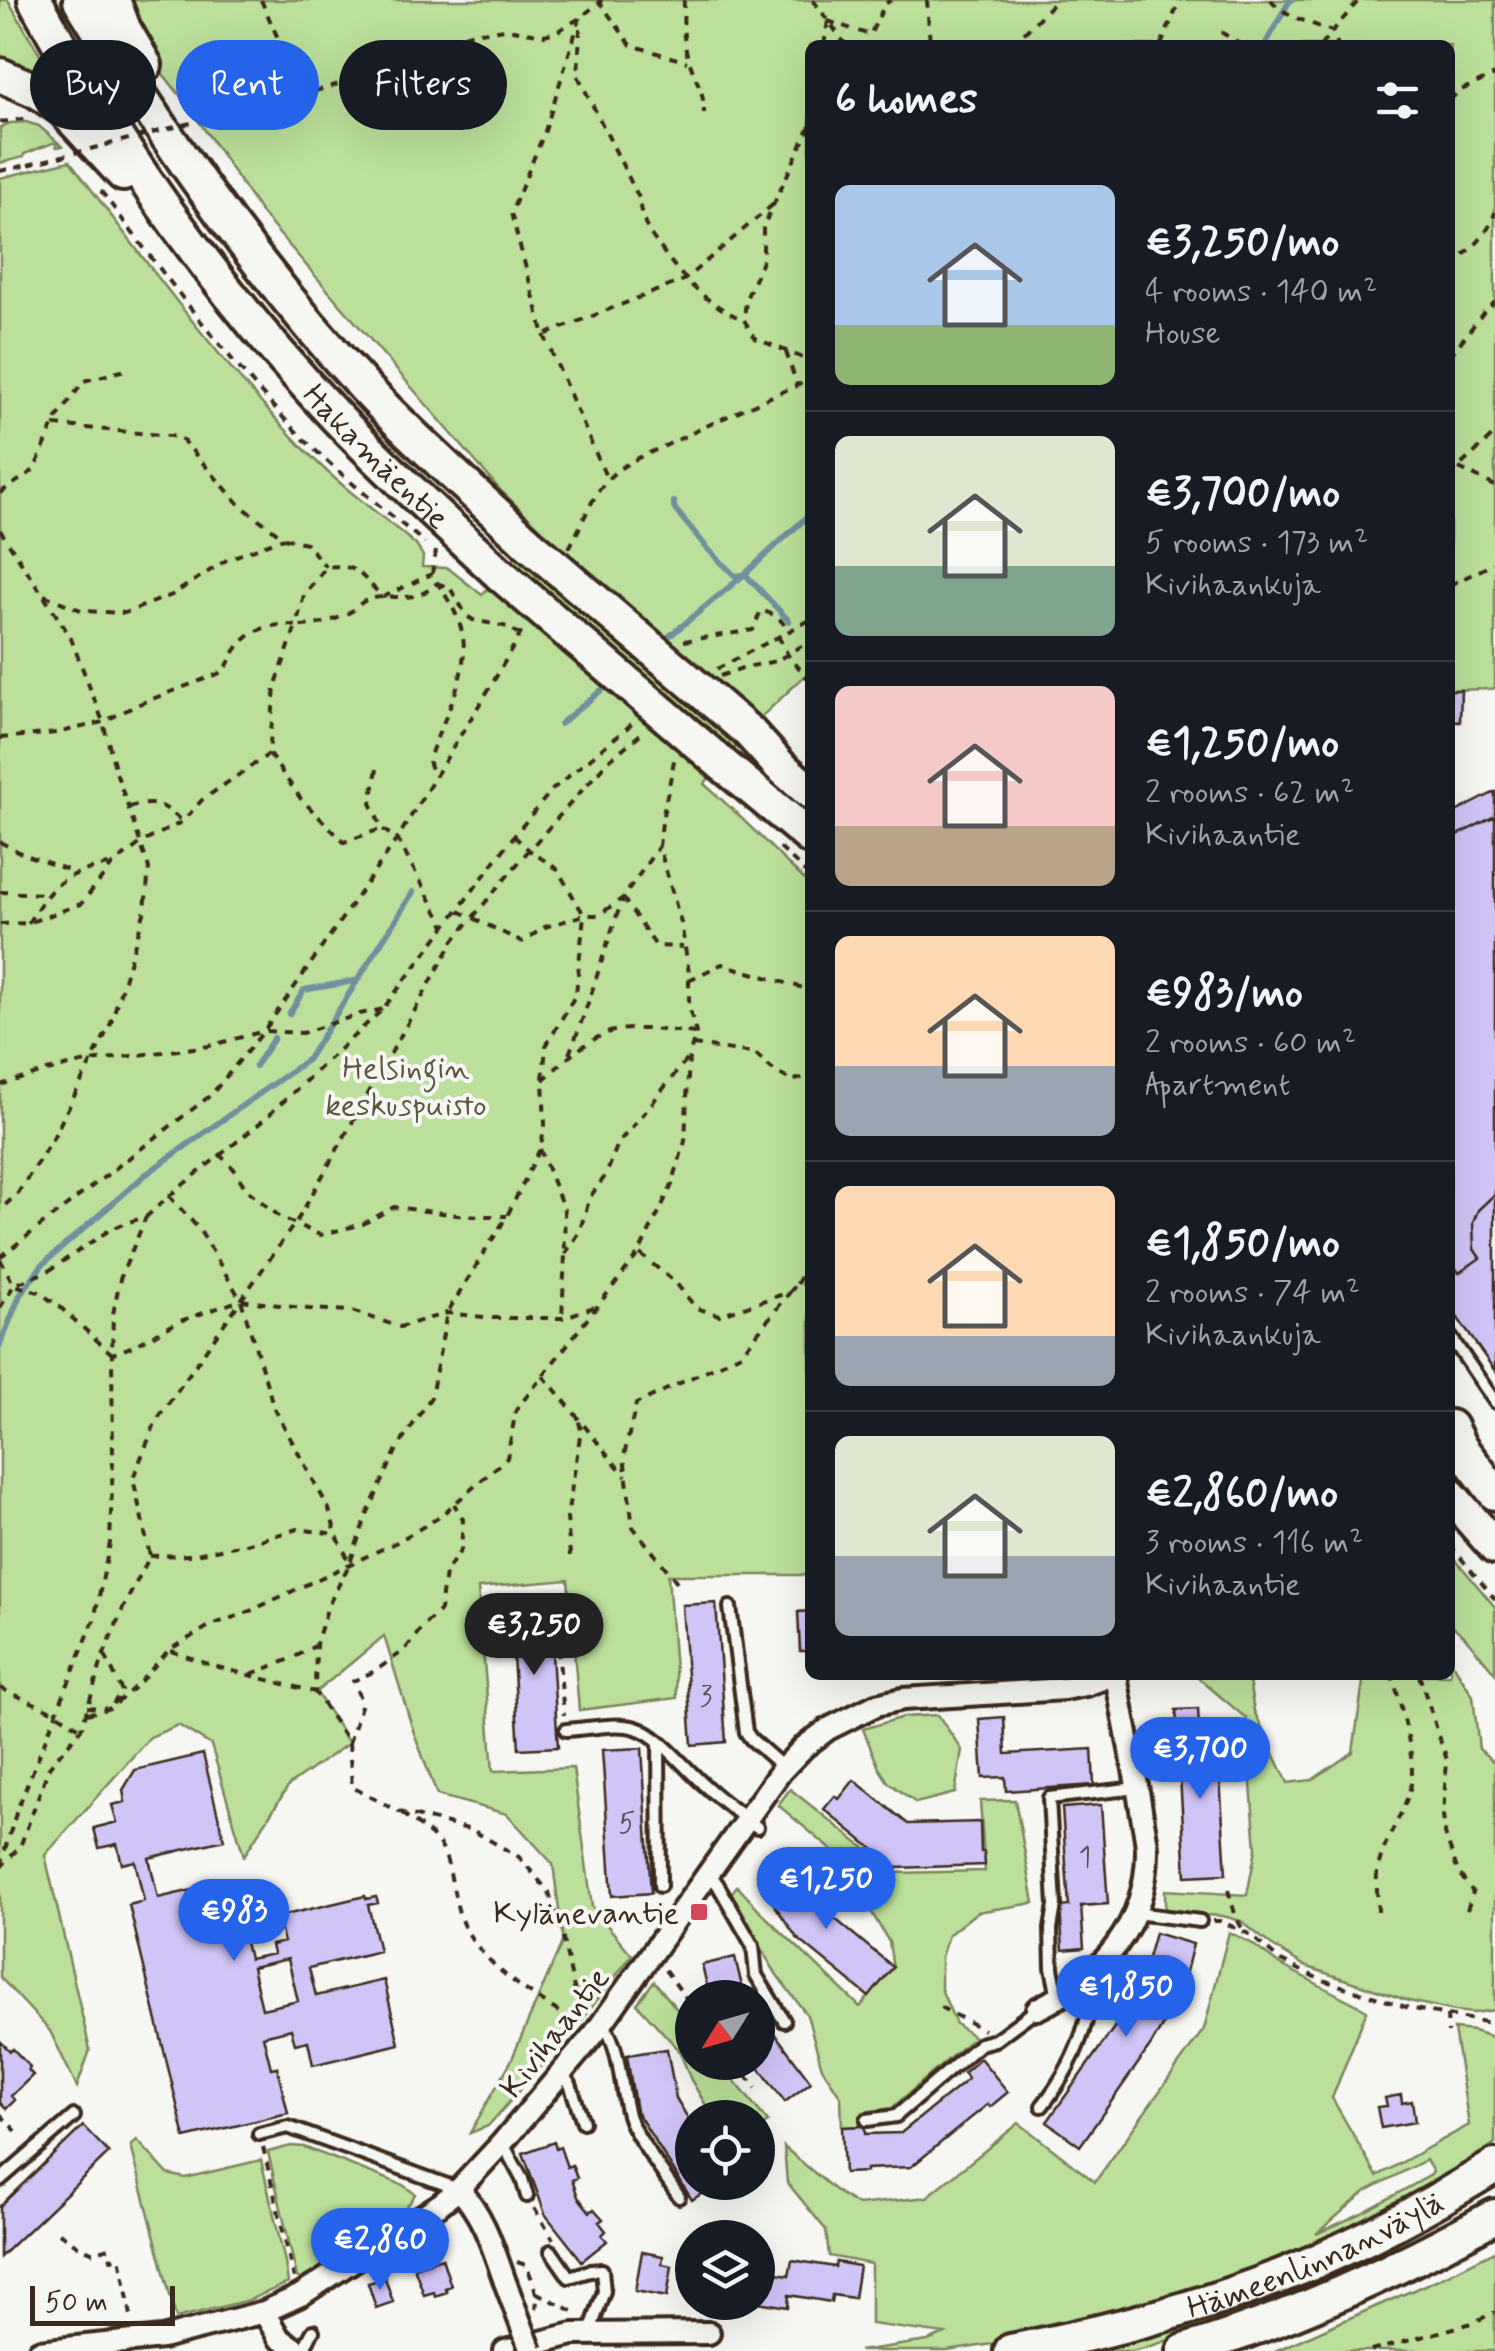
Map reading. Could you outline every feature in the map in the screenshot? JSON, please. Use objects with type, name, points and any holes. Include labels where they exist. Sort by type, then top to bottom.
[{"type":"main road","name":"Hakamäentie","points":[[35,0],[152,192],[266,338],[336,416],[501,575],[805,834]]},
{"type":"main road","name":"Hakamäentie","points":[[80,0],[126,76],[226,222],[370,392],[528,543],[749,732],[805,788]]},
{"type":"main road","points":[[113,0],[124,29],[165,99],[181,158]]},
{"type":"main road","points":[[0,75],[50,99],[121,173],[152,192]]},
{"type":"main road","name":"Hakamäentie","points":[[749,732],[805,767]]},
{"type":"main road","points":[[1455,1436],[1495,1493]]},
{"type":"main road","points":[[1455,1501],[1495,1548]]},
{"type":"main road","name":"Hämeenlinnanväylä","points":[[1011,2351],[1105,2331],[1201,2304],[1298,2269],[1420,2210],[1495,2166]]},
{"type":"main road","name":"Hämeenlinnanväylä","points":[[1184,2351],[1316,2306],[1495,2216]]},
{"type":"street","name":"Kivihaantie","points":[[39,2351],[162,2338],[264,2312],[301,2295],[459,2190],[562,2075],[603,2022],[710,1874],[752,1824],[784,1768],[828,1729],[876,1705],[903,1699],[1064,1689],[1100,1680]]},
{"type":"street","points":[[1037,2009],[1101,1966],[1120,1942],[1143,1882],[1146,1848],[1138,1788],[1115,1680]]},
{"type":"street","points":[[459,2190],[484,2222],[532,2351]]},
{"type":"street","points":[[264,2312],[279,2338],[300,2351]]},
{"type":"street","points":[[505,2351],[590,2332],[710,2333]]},
{"type":"lane","points":[[1455,1343],[1495,1402]]},
{"type":"lane","points":[[730,1607],[746,1732],[750,1740],[784,1768]]},
{"type":"lane","points":[[566,1730],[620,1726],[639,1729],[752,1824]]},
{"type":"lane","points":[[659,1743],[660,1886]]},
{"type":"lane","points":[[1058,1998],[1052,1968],[1056,1905],[1049,1798],[1138,1788]]},
{"type":"lane","points":[[710,1874],[753,1946],[756,1975],[784,2021]]},
{"type":"lane","points":[[1134,1913],[1200,1921]]},
{"type":"lane","points":[[1042,2106],[1058,2087],[1083,2033],[1090,2006],[1079,1984]]},
{"type":"lane","points":[[867,2120],[896,2116],[980,2044],[995,2040],[1037,2009]]},
{"type":"lane","points":[[603,2022],[619,2058],[628,2120],[675,2191]]},
{"type":"lane","points":[[562,2075],[570,2084],[584,2122]]},
{"type":"lane","points":[[0,2180],[74,2116]]},
{"type":"lane","points":[[259,2134],[288,2126],[459,2190]]},
{"type":"lane","points":[[502,2143],[522,2178],[527,2196]]},
{"type":"lane","points":[[551,2251],[569,2277],[602,2270],[604,2291],[590,2332]]},
{"type":"lane","points":[[300,2351],[313,2331]]},
{"type":"path","points":[[260,0],[278,40]]},
{"type":"path","points":[[813,0],[842,40]]},
{"type":"path","points":[[828,21],[870,35],[885,4],[891,0]]},
{"type":"path","points":[[928,0],[930,40]]},
{"type":"path","points":[[1019,40],[1056,0]]},
{"type":"path","points":[[1163,40],[1180,0]]},
{"type":"path","points":[[1271,0],[1289,14],[1332,31],[1336,40]]},
{"type":"path","points":[[1325,40],[1359,0]]},
{"type":"path","points":[[319,91],[471,33],[506,29],[544,35],[556,32],[599,1],[631,45],[689,63]]},
{"type":"path","points":[[684,2],[682,28],[689,63],[704,93],[704,114]]},
{"type":"path","points":[[580,18],[578,76],[639,198],[640,218],[684,280],[704,298],[744,320],[755,338],[805,360]]},
{"type":"path","points":[[580,18],[545,131],[512,213],[544,335],[608,479]]},
{"type":"path","points":[[825,40],[828,21]]},
{"type":"path","points":[[1221,32],[1233,40]]},
{"type":"path","points":[[1455,95],[1495,75]]},
{"type":"path","points":[[0,122],[30,119]]},
{"type":"path","points":[[0,171],[176,127]]},
{"type":"path","points":[[744,320],[746,299],[763,259],[763,226],[805,137]]},
{"type":"path","points":[[68,146],[79,161]]},
{"type":"path","points":[[102,191],[184,300],[293,428],[358,489],[448,561]]},
{"type":"path","points":[[544,335],[684,280],[776,202]]},
{"type":"path","points":[[1455,261],[1480,239],[1495,212]]},
{"type":"path","points":[[1455,349],[1495,302]]},
{"type":"path","points":[[786,352],[797,386]]},
{"type":"path","points":[[0,493],[34,470],[54,425],[84,381],[129,369]]},
{"type":"path","points":[[566,554],[608,479],[628,464],[805,382]]},
{"type":"path","points":[[54,425],[180,437],[240,505],[284,538],[306,543],[326,567]]},
{"type":"path","points":[[1455,472],[1495,434]]},
{"type":"path","points":[[1459,468],[1495,486]]},
{"type":"path","points":[[0,530],[70,636],[103,722],[149,868],[145,910],[111,1023],[53,1138],[18,1193],[0,1210]]},
{"type":"path","points":[[43,595],[83,610],[125,613],[172,595],[228,559],[284,538]]},
{"type":"path","points":[[436,551],[432,574],[461,626],[464,656],[454,697],[430,756],[429,765],[436,776]]},
{"type":"path","points":[[1455,583],[1495,563]]},
{"type":"path","points":[[382,829],[344,842],[301,798],[269,754],[275,687],[304,595],[326,567],[347,564],[383,597]]},
{"type":"path","points":[[383,597],[432,574]]},
{"type":"path","points":[[0,738],[42,735],[103,722],[228,668],[236,649],[252,633],[264,628],[284,624],[310,627],[347,614],[364,600],[415,598],[437,583]]},
{"type":"path","points":[[437,583],[450,588],[473,620],[508,627],[520,635]]},
{"type":"path","points":[[672,644],[753,630],[762,610],[777,616],[789,630]]},
{"type":"path","points":[[112,1354],[39,1292],[14,1285],[0,1258],[211,1095],[264,1030],[397,838],[530,618]]},
{"type":"path","points":[[711,672],[805,622]]},
{"type":"path","points":[[778,636],[805,675]]},
{"type":"path","points":[[711,681],[742,668],[776,661],[805,645]]},
{"type":"path","points":[[0,1867],[16,1810],[94,1620],[110,1543],[113,1314],[120,1279],[146,1218],[258,1124],[383,1009],[552,790],[622,731]]},
{"type":"path","points":[[0,1867],[20,1847],[50,1767],[82,1729],[104,1654],[150,1556],[133,1478],[156,1421],[294,1223],[454,940],[609,760],[638,736]]},
{"type":"path","points":[[0,924],[28,923],[82,904],[113,864],[182,822],[202,800],[269,754]]},
{"type":"path","points":[[377,769],[372,803],[382,829],[397,838],[445,926]]},
{"type":"path","points":[[128,808],[147,802],[168,807],[182,822]]},
{"type":"path","points":[[85,1714],[111,1708],[168,1650],[211,1625],[246,1614],[438,1518],[507,1458],[516,1410],[640,1253],[672,1185],[685,1141],[689,1056],[696,1033],[689,1006],[681,923],[659,846],[663,815]]},
{"type":"path","points":[[349,1744],[316,1692],[316,1644],[328,1606],[397,1448],[431,1397],[447,1313],[507,1216],[540,1149],[545,1125],[542,1080],[546,1046],[576,994],[584,915],[557,870],[514,836]]},
{"type":"path","points":[[0,842],[75,872]]},
{"type":"path","points":[[568,1056],[623,898],[659,846]]},
{"type":"path","points":[[28,923],[46,894],[75,872],[113,864]]},
{"type":"path","points":[[0,892],[46,894]]},
{"type":"path","points":[[458,910],[522,942],[545,927],[599,914],[623,898]]},
{"type":"path","points":[[623,898],[656,946],[684,947]]},
{"type":"path","points":[[689,980],[722,964],[805,989]]},
{"type":"path","points":[[0,1086],[47,1070],[209,1046],[264,1030],[302,1034],[383,1009]]},
{"type":"path","points":[[542,1080],[568,1056],[610,1031],[696,1033]]},
{"type":"path","points":[[693,1045],[755,1053],[791,1080],[805,1077]]},
{"type":"path","points":[[565,1254],[618,1144],[689,1056]]},
{"type":"path","points":[[540,1149],[564,1210],[562,1318]]},
{"type":"path","points":[[219,1154],[234,1168],[246,1189],[280,1217],[320,1235],[363,1224],[394,1207],[464,1216],[507,1216]]},
{"type":"path","points":[[169,1196],[199,1229],[241,1300],[274,1408],[330,1509],[336,1534],[350,1563]]},
{"type":"path","points":[[0,1308],[14,1285],[50,1270],[108,1232],[146,1218]]},
{"type":"path","points":[[640,1253],[676,1283],[696,1308],[719,1316],[790,1292]]},
{"type":"path","points":[[677,1582],[633,1527],[624,1456],[636,1404],[740,1354],[805,1269]]},
{"type":"path","points":[[797,1284],[805,1284]]},
{"type":"path","points":[[112,1354],[180,1322],[241,1300],[352,1311],[400,1327],[447,1313],[562,1318],[601,1304]]},
{"type":"path","points":[[543,1375],[626,1476]]},
{"type":"path","points":[[570,1556],[566,1517],[581,1430],[577,1414]]},
{"type":"path","points":[[400,1812],[472,1830],[519,1858],[549,1892],[584,2029],[519,1987],[490,1961],[463,1926],[439,1842],[400,1812],[352,1787],[349,1744],[362,1703],[352,1681],[405,1650],[440,1610],[446,1573],[462,1550],[463,1519],[454,1504]]},
{"type":"path","points":[[150,1556],[191,1555],[249,1544],[298,1529],[336,1534]]},
{"type":"path","points":[[1455,1551],[1495,1599]]},
{"type":"path","points":[[251,1674],[291,1659],[316,1644]]},
{"type":"path","points":[[558,1649],[566,1730]]},
{"type":"path","points":[[168,1650],[316,1692]]},
{"type":"path","points":[[104,1654],[122,1691],[111,1708]]},
{"type":"path","points":[[1378,1912],[1378,1872],[1404,1810],[1412,1779],[1406,1724],[1393,1680]]},
{"type":"path","points":[[1421,1680],[1447,1760],[1445,1834],[1458,1872],[1473,1892],[1466,1913]]},
{"type":"path","points":[[0,1688],[82,1729]]},
{"type":"path","points":[[87,1707],[111,1708]]},
{"type":"path","points":[[1228,1890],[1244,1932]]},
{"type":"path","points":[[1200,1921],[1220,1921],[1244,1932],[1281,1961],[1317,1978],[1409,2008],[1494,2023]]},
{"type":"path","points":[[650,1956],[675,1984]]},
{"type":"path","points":[[940,2007],[979,2026],[995,2040]]},
{"type":"path","points":[[1448,2015],[1448,2033]]},
{"type":"path","points":[[750,2080],[756,2088]]},
{"type":"path","points":[[0,2114],[16,2130]]},
{"type":"path","points":[[264,2147],[297,2286]]},
{"type":"path","points":[[527,2196],[554,2240],[551,2251]]},
{"type":"path","points":[[59,2233],[94,2253],[108,2248],[111,2259],[120,2257],[134,2330]]},
{"type":"path","points":[[522,2263],[534,2284]]},
{"type":"path","points":[[536,2292],[586,2318],[590,2332]]},
{"type":"path","points":[[1371,2351],[1472,2323],[1495,2312]]},
{"type":"green space","points":[[0,0],[8,0],[31,40],[30,81],[0,67]]},
{"type":"green space","name":"Helsingin keskuspuisto","points":[[122,0],[1495,0],[1495,688],[1490,689],[1455,690],[1455,40],[805,40],[805,676],[761,717],[704,784],[805,880],[805,1575],[668,1575],[677,1698],[579,1710],[568,1580],[478,1588],[493,1771],[573,1768],[592,1907],[632,1955],[584,2017],[488,2126],[470,2133],[511,2061],[563,1940],[553,1864],[507,1814],[437,1795],[384,1636],[316,1692],[349,1743],[289,1785],[244,1856],[211,1745],[178,1725],[150,1737],[45,1855],[90,2050],[77,2087],[50,2031],[0,1977],[0,178],[70,161],[188,316],[251,391],[329,473],[416,545],[423,556],[422,567],[448,568],[482,595],[540,528],[501,491],[262,214],[205,130],[319,130],[319,40],[176,40],[176,90],[156,65],[156,40],[139,40]]},
{"type":"green space","points":[[30,123],[30,130],[44,130],[62,146],[57,147],[55,142],[0,163],[0,127]]},
{"type":"green space","points":[[1455,1559],[1495,1607],[1495,1673],[1455,1628]]},
{"type":"green space","points":[[1455,1667],[1473,1696],[1479,1749],[1495,1763],[1495,2010],[1474,2013],[1409,2001],[1305,1966],[1241,1921],[1223,1916],[1165,1913],[1165,1890],[1247,1895],[1256,1849],[1246,1718],[1201,1680],[1249,1680],[1254,1711],[1288,1783],[1312,1780],[1353,1752],[1363,1680],[1455,1680]]},
{"type":"green space","points":[[938,1715],[962,1750],[955,1793],[916,1803],[888,1782],[863,1729],[904,1717]]},
{"type":"green space","points":[[790,1789],[896,1873],[985,1871],[980,1801],[1015,1800],[1034,1903],[977,1912],[948,1935],[941,1957],[941,1989],[956,2024],[974,2037],[892,2108],[863,2112],[865,2126],[842,2127],[841,2097],[822,2068],[807,2015],[777,1975],[729,1896],[737,1886],[860,2007],[893,1968],[889,1942],[839,1856],[778,1805]]},
{"type":"green space","points":[[1229,1932],[1279,1964],[1367,2010],[1332,2098],[1377,2176],[1469,2125],[1454,2029],[1495,2038],[1495,2143],[1420,2195],[1286,2260],[1163,2305],[1019,2340],[947,2351],[859,2351],[928,2341],[945,2334],[871,2324],[871,2264],[829,2256],[826,2230],[787,2182],[784,2147],[858,2205],[927,2197],[1019,2123],[1095,2182],[1204,2029]],"holes":[[[1426,2160],[1433,2172],[1362,2213],[1316,2234],[1366,2191]]]},
{"type":"green space","points":[[654,1981],[675,2007],[675,2046],[637,2004]]},
{"type":"green space","points":[[691,2080],[734,2080],[750,2100],[703,2100]]},
{"type":"green space","points":[[137,2140],[168,2174],[185,2178],[261,2160],[288,2283],[249,2300],[176,2318],[131,2146]]},
{"type":"green space","points":[[304,2147],[403,2185],[415,2194],[381,2230],[300,2279],[268,2152]]},
{"type":"green space","points":[[1447,2209],[1449,2214],[1386,2249],[1257,2309],[1145,2348],[1091,2351],[1200,2320]]},
{"type":"green space","points":[[1495,2251],[1495,2351],[1275,2351],[1436,2280]]},
{"type":"building","points":[[1455,690],[1461,690],[1460,722],[1455,722]]},
{"type":"building","points":[[1495,792],[1495,816],[1455,836],[1455,812]]},
{"type":"building","points":[[1495,816],[1495,1194],[1478,1210],[1473,1223],[1474,1249],[1480,1258],[1459,1273],[1455,1267],[1455,836]]},
{"type":"building","points":[[1495,1194],[1495,1371],[1455,1314],[1455,1267],[1459,1273],[1480,1258],[1474,1249],[1473,1223],[1478,1210]]},
{"type":"building","points":[[716,1603],[726,1742],[692,1745],[682,1605]]},
{"type":"building","points":[[549,1607],[558,1747],[519,1749],[510,1609]]},
{"type":"building","points":[[805,1611],[805,1651],[800,1651],[798,1612]]},
{"type":"building","points":[[1198,1709],[1201,1762],[1219,1761],[1226,1874],[1186,1876],[1176,1710]]},
{"type":"building","points":[[1004,1717],[1006,1754],[1092,1749],[1094,1785],[1006,1791],[1005,1777],[983,1778],[979,1719]]},
{"type":"building","points":[[642,1748],[651,1893],[612,1896],[602,1750]]},
{"type":"building","points":[[203,1754],[224,1840],[149,1858],[158,1898],[231,1881],[249,1959],[273,1954],[271,1945],[284,1942],[277,1917],[365,1896],[376,1897],[378,1903],[368,1905],[379,1951],[309,1968],[316,1996],[384,1980],[399,2044],[313,2065],[308,2041],[295,2044],[291,2029],[263,2036],[271,2068],[277,2067],[288,2113],[185,2138],[129,1905],[144,1901],[135,1861],[122,1864],[117,1844],[99,1848],[94,1828],[117,1822],[112,1805],[125,1802],[123,1790],[135,1770]],"holes":[[[288,1959],[298,2001],[262,2009],[252,1967]]]},
{"type":"building","points":[[854,1780],[908,1824],[980,1822],[985,1865],[896,1868],[824,1809],[835,1796],[839,1799]]},
{"type":"building","points":[[1101,1805],[1108,1904],[1081,1906],[1084,1948],[1063,1950],[1060,1907],[1069,1906],[1062,1808]]},
{"type":"building","points":[[796,1865],[828,1913],[893,1967],[869,1997],[797,1938],[763,1888]]},
{"type":"building","points":[[1155,1933],[1193,1944],[1180,1995],[1151,2045],[1080,2146],[1047,2122],[1118,2022],[1142,1979]]},
{"type":"building","points":[[735,1957],[740,1980],[706,1980],[702,1965]]},
{"type":"building","points":[[775,2034],[811,2082],[785,2102],[768,2080],[775,2080]]},
{"type":"building","points":[[0,2041],[10,2051],[13,2049],[33,2075],[11,2096],[15,2100],[6,2109],[0,2103]]},
{"type":"building","points":[[667,2049],[677,2100],[675,2173],[636,2111],[627,2055]]},
{"type":"building","points":[[980,2058],[1008,2092],[911,2167],[844,2173],[842,2127],[865,2126],[865,2134],[901,2133],[968,2079],[963,2073]]},
{"type":"building","points":[[1401,2095],[1402,2103],[1412,2101],[1415,2122],[1381,2128],[1377,2107],[1387,2106],[1385,2098]]},
{"type":"building","points":[[83,2126],[109,2153],[0,2257],[0,2206]]},
{"type":"building","points":[[554,2142],[556,2149],[560,2147],[567,2167],[572,2165],[578,2197],[590,2212],[594,2209],[603,2219],[599,2222],[606,2231],[602,2235],[607,2241],[582,2261],[545,2214],[523,2153]]},
{"type":"building","points":[[642,2252],[663,2256],[662,2264],[672,2266],[667,2297],[635,2291]]},
{"type":"building","points":[[442,2258],[451,2286],[435,2296],[434,2292],[424,2295],[414,2267]]},
{"type":"building","points":[[792,2260],[835,2267],[836,2262],[859,2266],[854,2298],[832,2295],[831,2302],[789,2295],[788,2307],[775,2305],[775,2273],[789,2275]]},
{"type":"building","points":[[385,2278],[393,2302],[376,2308],[368,2283]]},
{"type":"waterway","points":[[1268,40],[1290,0]]},
{"type":"waterway","points":[[674,502],[674,508],[707,548],[735,576],[743,575]]},
{"type":"waterway","points":[[789,621],[745,574],[805,519]]},
{"type":"waterway","points":[[660,644],[745,574]]},
{"type":"waterway","points":[[560,724],[609,684]]},
{"type":"waterway","points":[[0,1345],[20,1295],[42,1265],[145,1175],[308,1059],[413,892]]},
{"type":"waterway","points":[[289,1014],[304,990],[354,981]]},
{"type":"waterway","points":[[255,1066],[274,1038]]},
{"type":"place","name":"Kylänevantie","points":[[699,1912]]}]
